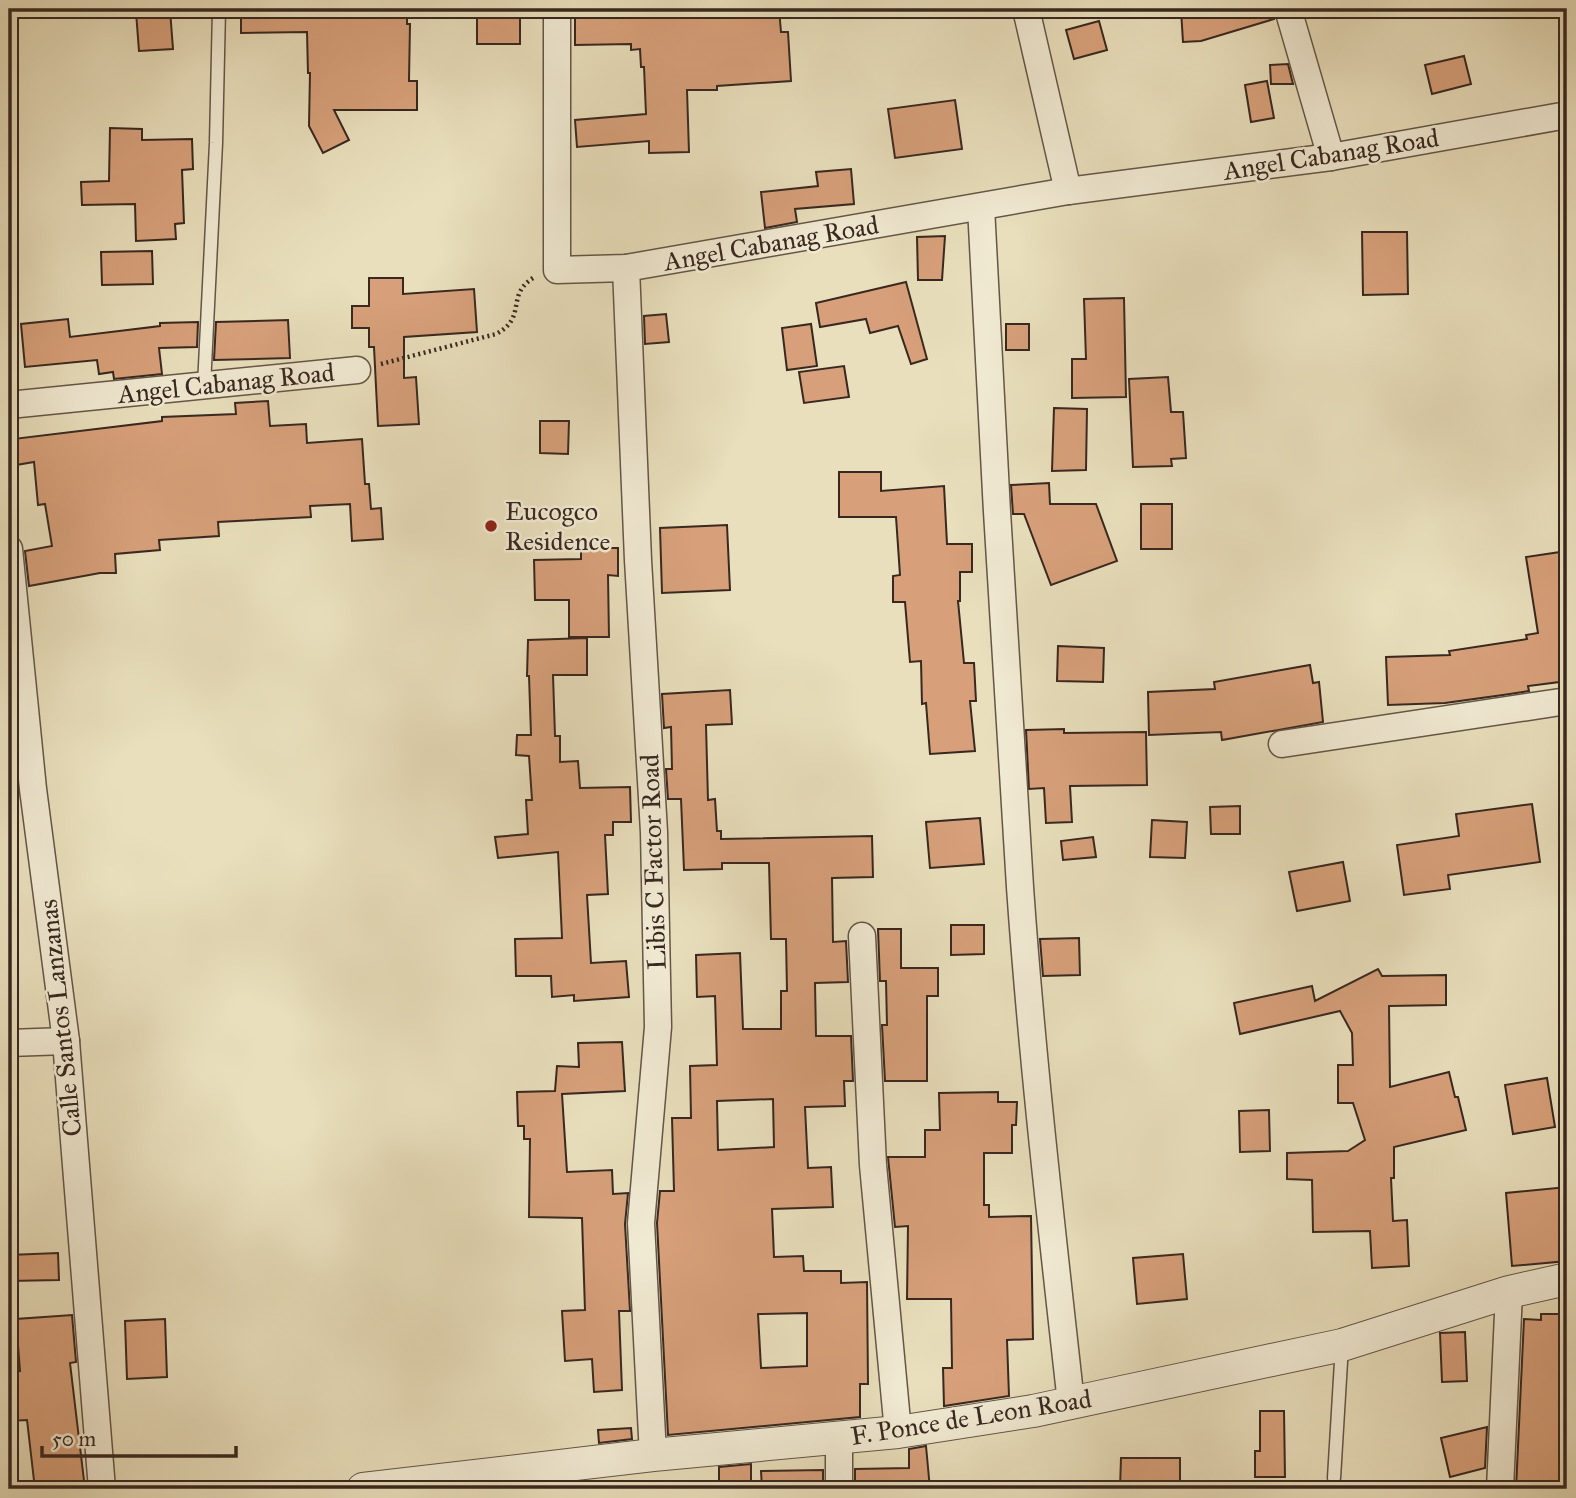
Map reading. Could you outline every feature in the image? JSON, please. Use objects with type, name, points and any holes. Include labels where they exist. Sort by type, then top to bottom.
[{"type":"street","points":[[557,9],[557,270]]},
{"type":"street","points":[[1026,9],[1068,191]]},
{"type":"street","points":[[1288,9],[1331,157]]},
{"type":"street","name":"Angel Cabanag Road","points":[[557,270],[626,268],[1068,191],[1331,157],[1567,116]]},
{"type":"street","points":[[981,207],[1020,889],[1045,1175],[1071,1403]]},
{"type":"street","name":"Libis C Factor Road","points":[[626,268],[638,560],[654,846],[658,1027],[641,1223],[653,1455]]},
{"type":"street","name":"Angel Cabanag Road","points":[[9,405],[358,370]]},
{"type":"street","name":"Calle Santos Lanzanas","points":[[9,549],[33,789],[66,1041],[102,1489]]},
{"type":"street","points":[[1282,744],[1567,701]]},
{"type":"street","points":[[862,936],[873,1165],[898,1432]]},
{"type":"street","points":[[9,1043],[66,1041]]},
{"type":"street","name":"F. Ponce de Leon Road","points":[[363,1489],[653,1455],[898,1432],[1071,1403],[1342,1345],[1509,1293],[1567,1279]]},
{"type":"street","points":[[1500,1489],[1509,1293]]},
{"type":"street","points":[[839,1438],[839,1489]]},
{"type":"lane","points":[[204,386],[219,9]]},
{"type":"lane","points":[[1334,1478],[1342,1345]]},
{"type":"path","name":"Angel Cabanag Road","points":[[358,370],[496,334],[514,319],[517,298],[527,282],[557,270]]},
{"type":"building","points":[[241,9],[407,9],[407,24],[410,24],[409,81],[417,81],[417,110],[334,110],[349,140],[323,153],[309,126],[310,73],[307,32],[241,33]]},
{"type":"building","points":[[477,9],[520,9],[520,44],[477,44]]},
{"type":"building","points":[[575,9],[779,9],[781,32],[788,32],[791,81],[717,86],[717,90],[687,90],[689,152],[649,153],[649,141],[577,147],[575,120],[646,114],[644,67],[641,67],[640,49],[631,50],[631,44],[575,45]]},
{"type":"building","points":[[1273,9],[1274,19],[1201,41],[1183,42],[1181,10]]},
{"type":"building","points":[[170,10],[173,49],[139,51],[136,12]]},
{"type":"building","points":[[1099,21],[1107,50],[1074,59],[1066,30]]},
{"type":"building","points":[[1464,56],[1471,84],[1432,94],[1425,65]]},
{"type":"building","points":[[1288,64],[1293,84],[1271,84],[1270,65]]},
{"type":"building","points":[[1267,81],[1274,118],[1251,122],[1245,85]]},
{"type":"building","points":[[955,100],[962,149],[895,158],[888,109]]},
{"type":"building","points":[[110,128],[142,129],[142,140],[192,139],[193,169],[182,170],[184,223],[175,224],[176,239],[136,241],[135,204],[82,205],[81,182],[109,181]]},
{"type":"building","points":[[851,169],[854,204],[795,209],[797,222],[765,228],[761,192],[818,186],[816,172]]},
{"type":"building","points":[[1362,232],[1407,232],[1408,294],[1363,295]]},
{"type":"building","points":[[945,236],[942,280],[918,280],[917,237]]},
{"type":"building","points":[[152,251],[153,284],[102,285],[101,252]]},
{"type":"building","points":[[369,278],[403,278],[403,294],[474,289],[477,332],[404,337],[404,378],[416,377],[419,424],[378,426],[374,347],[369,347],[369,328],[352,328],[352,306],[369,306]]},
{"type":"building","points":[[906,282],[927,359],[911,364],[898,326],[870,333],[866,319],[820,327],[816,303]]},
{"type":"building","points":[[1124,298],[1126,397],[1072,398],[1072,359],[1086,359],[1084,299]]},
{"type":"building","points":[[666,314],[669,342],[645,344],[644,316]]},
{"type":"building","points":[[68,319],[70,337],[160,326],[160,323],[198,322],[197,347],[159,348],[162,374],[114,379],[113,372],[99,374],[97,360],[25,367],[21,324]]},
{"type":"building","points":[[288,320],[290,358],[214,360],[216,322]]},
{"type":"building","points":[[811,324],[817,366],[787,370],[782,328]]},
{"type":"building","points":[[1006,324],[1029,324],[1029,350],[1006,350]]},
{"type":"building","points":[[844,366],[849,397],[804,403],[799,372]]},
{"type":"building","points":[[1168,377],[1171,412],[1183,412],[1186,458],[1171,459],[1172,466],[1133,467],[1129,379]]},
{"type":"building","points":[[268,401],[270,426],[306,424],[307,443],[362,439],[365,484],[369,484],[371,509],[381,508],[383,539],[352,541],[350,504],[310,506],[311,517],[218,522],[219,536],[159,540],[160,550],[115,554],[116,573],[100,573],[29,586],[25,551],[52,546],[45,504],[38,505],[34,462],[16,465],[13,439],[162,421],[162,417],[236,414],[235,403]]},
{"type":"building","points":[[1054,408],[1087,409],[1086,470],[1052,471]]},
{"type":"building","points":[[540,421],[569,421],[568,454],[540,453]]},
{"type":"building","points":[[839,472],[881,472],[881,491],[944,486],[947,544],[972,544],[972,572],[960,572],[958,601],[964,663],[974,663],[976,701],[970,701],[975,751],[930,754],[926,703],[922,704],[921,661],[910,662],[905,602],[893,602],[893,576],[900,575],[896,517],[839,517]]},
{"type":"building","points":[[1049,483],[1050,504],[1096,504],[1117,561],[1051,585],[1024,514],[1013,514],[1011,485]]},
{"type":"building","points":[[1141,504],[1172,504],[1172,549],[1141,549]]},
{"type":"building","points":[[727,525],[730,590],[662,593],[660,528]]},
{"type":"building","points":[[581,548],[618,548],[618,576],[608,575],[609,637],[569,637],[569,600],[535,600],[534,560],[581,559]]},
{"type":"building","points":[[1567,551],[1567,681],[1528,686],[1529,691],[1445,703],[1388,705],[1386,657],[1450,655],[1449,651],[1527,639],[1526,635],[1538,633],[1526,557]]},
{"type":"building","points":[[587,638],[587,675],[553,675],[555,736],[560,736],[560,762],[578,761],[580,788],[630,787],[631,822],[613,822],[613,835],[605,835],[608,894],[587,895],[591,963],[626,961],[629,997],[574,1001],[574,995],[552,997],[551,976],[516,976],[515,939],[562,938],[558,852],[498,858],[495,837],[528,834],[526,800],[532,800],[529,756],[516,755],[517,735],[531,735],[527,676],[528,640]]},
{"type":"building","points":[[1058,646],[1104,648],[1103,682],[1057,681]]},
{"type":"building","points":[[1310,665],[1313,683],[1319,682],[1323,722],[1222,740],[1221,732],[1149,735],[1148,692],[1215,689],[1214,682]]},
{"type":"building","points":[[730,690],[732,724],[706,725],[708,800],[715,799],[717,831],[721,831],[721,839],[872,836],[873,877],[832,878],[833,942],[846,941],[848,982],[815,983],[816,1036],[851,1036],[853,1081],[844,1081],[845,1106],[805,1107],[808,1168],[831,1167],[833,1207],[772,1209],[774,1257],[803,1256],[804,1271],[841,1271],[841,1283],[867,1282],[868,1384],[860,1384],[860,1417],[668,1435],[657,1223],[660,1191],[674,1191],[672,1118],[691,1118],[690,1066],[717,1065],[715,996],[697,997],[696,955],[740,953],[743,1029],[781,1029],[781,991],[787,991],[786,939],[771,939],[769,863],[722,863],[722,869],[684,870],[681,799],[668,799],[666,769],[672,769],[671,727],[664,728],[662,694]],"holes":[[[773,1099],[774,1147],[718,1150],[717,1101]],[[807,1313],[807,1366],[761,1368],[758,1314]]]},
{"type":"building","points":[[1064,729],[1064,733],[1146,732],[1147,785],[1070,786],[1072,822],[1046,823],[1044,788],[1029,789],[1026,730]]},
{"type":"building","points":[[1532,804],[1540,862],[1448,875],[1450,889],[1404,895],[1397,845],[1459,836],[1456,814]]},
{"type":"building","points":[[1240,806],[1240,834],[1211,834],[1210,807]]},
{"type":"building","points":[[980,818],[984,864],[930,868],[926,822]]},
{"type":"building","points":[[1152,820],[1187,822],[1185,858],[1150,857]]},
{"type":"building","points":[[1093,837],[1096,857],[1063,860],[1061,841]]},
{"type":"building","points":[[1343,862],[1350,901],[1297,911],[1289,872]]},
{"type":"building","points":[[951,925],[984,925],[984,954],[951,955]]},
{"type":"building","points":[[878,929],[901,929],[901,968],[938,968],[938,996],[927,996],[927,1081],[885,1081],[882,1025],[887,1025],[886,981],[880,981]]},
{"type":"building","points":[[1079,938],[1080,975],[1043,976],[1040,939]]},
{"type":"building","points":[[1378,969],[1382,976],[1446,975],[1446,1005],[1389,1006],[1390,1087],[1449,1072],[1466,1130],[1394,1147],[1394,1178],[1391,1178],[1393,1221],[1407,1220],[1409,1266],[1372,1268],[1370,1231],[1313,1232],[1312,1180],[1287,1179],[1287,1153],[1348,1151],[1365,1140],[1353,1103],[1338,1103],[1338,1065],[1353,1065],[1352,1033],[1340,1011],[1240,1034],[1234,1003],[1312,986],[1315,1001]]},
{"type":"building","points":[[622,1042],[625,1091],[562,1094],[567,1172],[612,1170],[613,1194],[628,1193],[625,1224],[630,1311],[619,1311],[622,1390],[594,1392],[592,1359],[565,1361],[562,1311],[585,1310],[582,1218],[529,1217],[530,1139],[524,1139],[524,1126],[518,1126],[517,1092],[555,1091],[557,1066],[579,1067],[578,1043]]},
{"type":"building","points":[[1547,1078],[1555,1127],[1513,1134],[1505,1085]]},
{"type":"building","points":[[998,1092],[998,1102],[1017,1102],[1016,1125],[1012,1125],[1012,1153],[984,1153],[984,1205],[989,1205],[989,1217],[1031,1216],[1033,1339],[1007,1340],[1009,1396],[944,1406],[943,1368],[952,1368],[951,1299],[907,1299],[908,1226],[895,1227],[888,1157],[925,1157],[925,1130],[940,1130],[939,1093]]},
{"type":"building","points":[[1269,1110],[1270,1151],[1240,1152],[1239,1111]]},
{"type":"building","points":[[1567,1187],[1567,1261],[1512,1266],[1506,1193]]},
{"type":"building","points":[[58,1253],[59,1280],[9,1281],[9,1255]]},
{"type":"building","points":[[1183,1254],[1187,1299],[1137,1304],[1133,1258]]},
{"type":"building","points":[[1541,1314],[1567,1314],[1567,1489],[1516,1489],[1524,1319],[1541,1320]]},
{"type":"building","points":[[72,1315],[76,1362],[70,1363],[85,1489],[35,1489],[27,1420],[9,1421],[9,1372],[20,1371],[16,1319]]},
{"type":"building","points":[[165,1319],[167,1377],[127,1379],[125,1321]]},
{"type":"building","points":[[1465,1332],[1467,1381],[1442,1382],[1440,1333]]},
{"type":"building","points":[[1260,1411],[1284,1411],[1285,1477],[1255,1477],[1255,1451],[1260,1451]]},
{"type":"building","points":[[1487,1427],[1485,1468],[1450,1477],[1441,1438]]},
{"type":"building","points":[[631,1428],[632,1439],[599,1443],[598,1430]]},
{"type":"building","points":[[926,1446],[930,1489],[855,1489],[855,1469],[909,1468],[909,1449]]},
{"type":"building","points":[[1121,1458],[1180,1458],[1180,1489],[1120,1489]]},
{"type":"building","points":[[751,1464],[751,1489],[719,1489],[719,1467]]},
{"type":"building","points":[[823,1470],[823,1489],[762,1489],[761,1471]]},
{"type":"place","name":"Eucogco Residence","points":[[491,526]]}]
